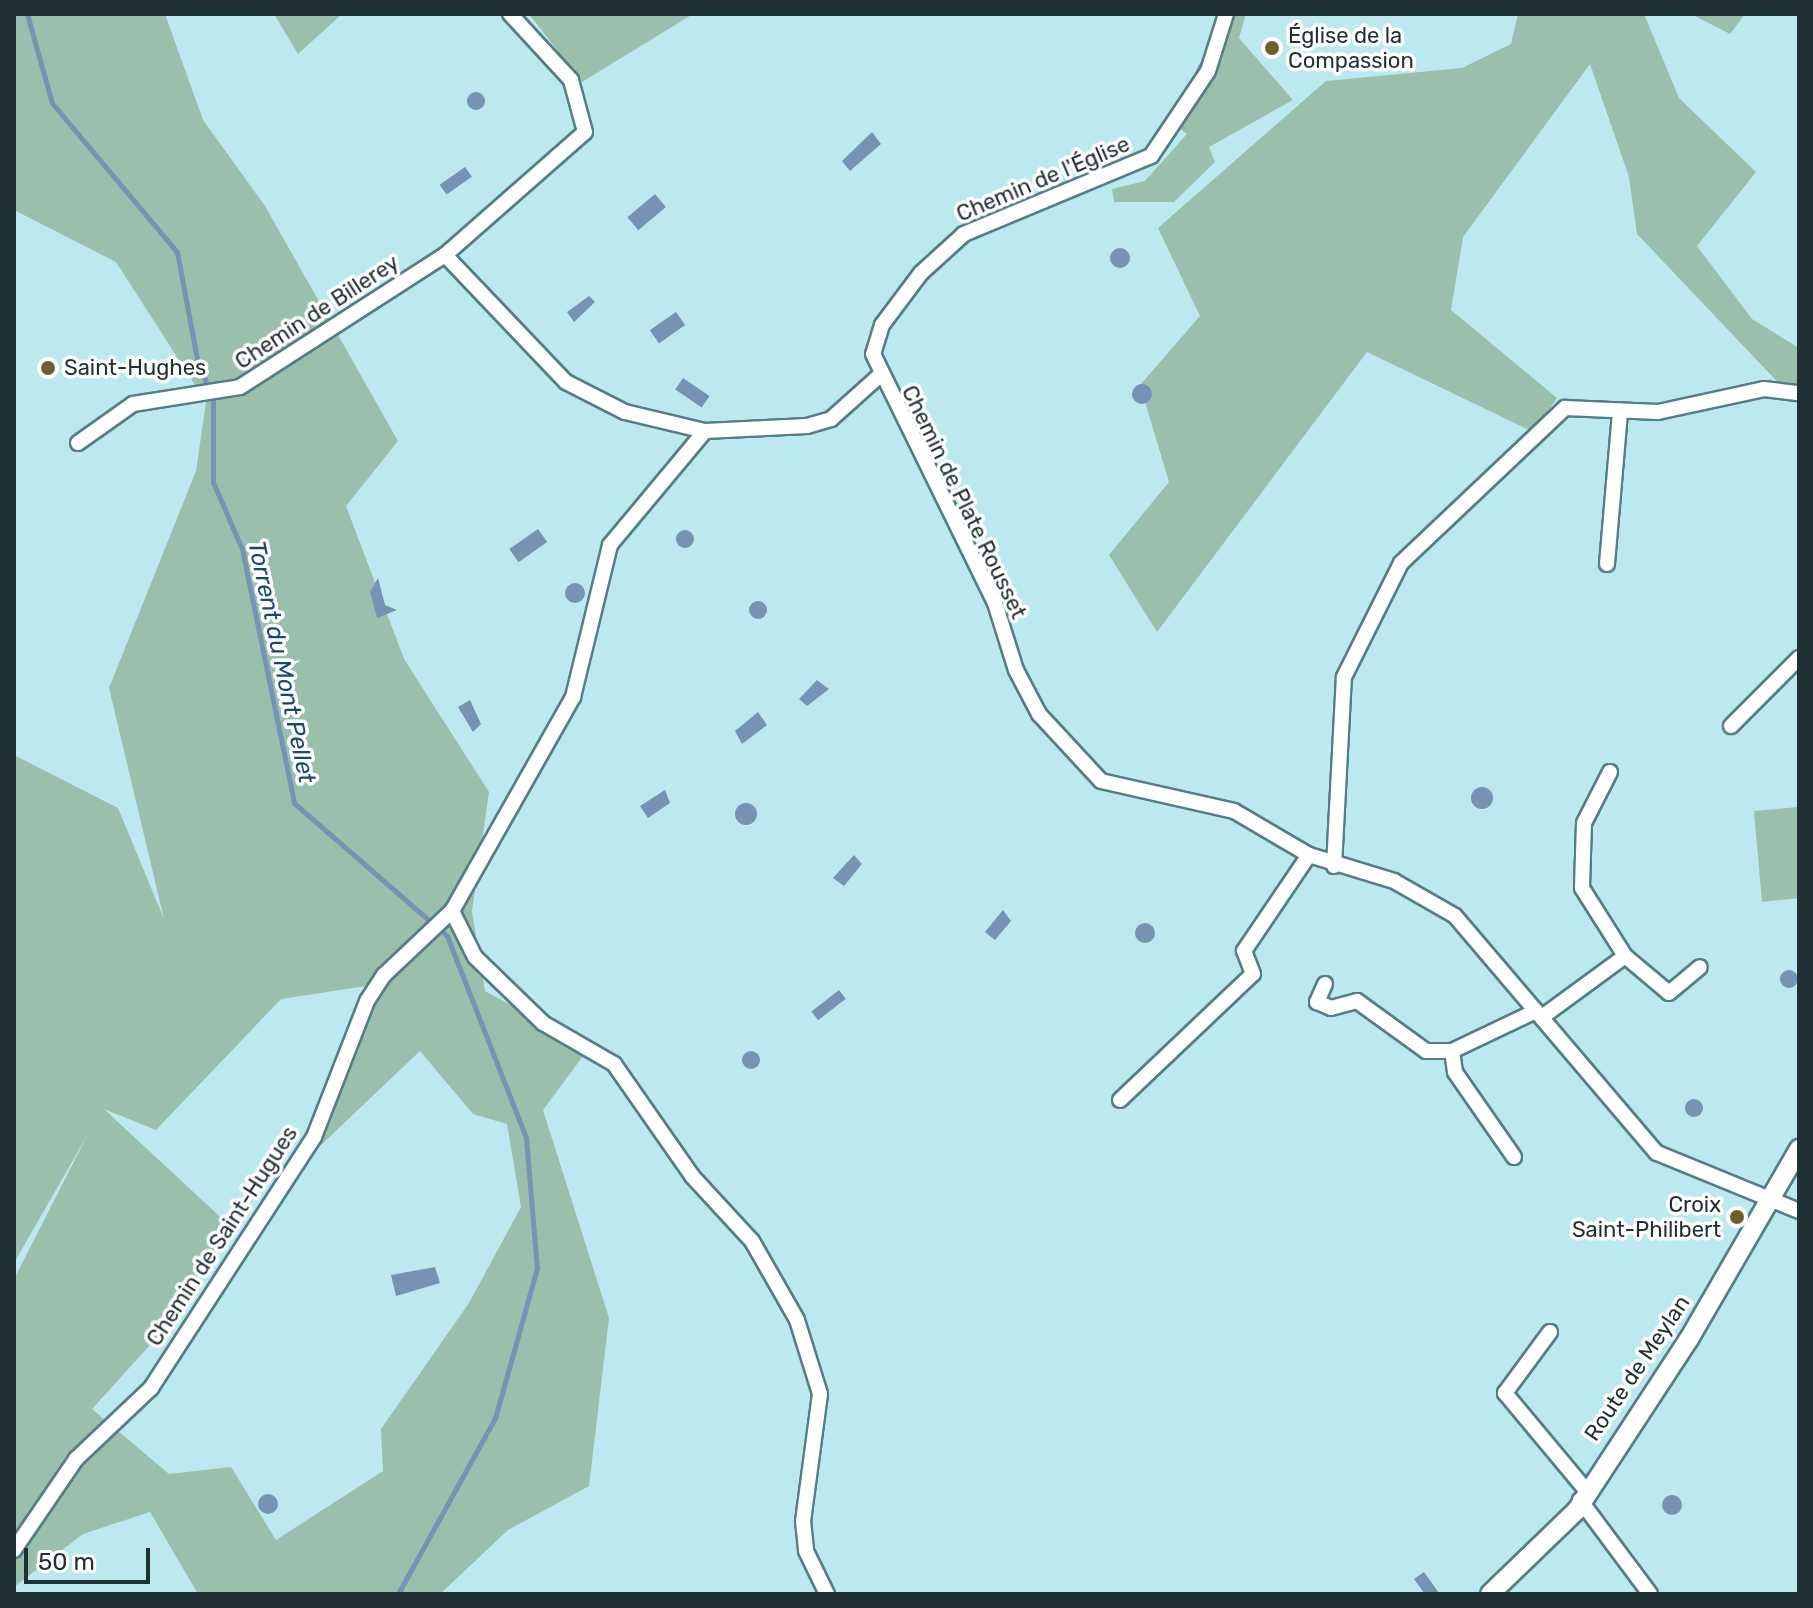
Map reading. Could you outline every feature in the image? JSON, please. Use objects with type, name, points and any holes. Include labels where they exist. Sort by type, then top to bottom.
[{"type":"street","name":"Chemin de Billerey","points":[[78,443],[133,404],[240,387],[445,255],[585,132],[571,80],[510,14]]},
{"type":"street","name":"Chemin de l'Église","points":[[878,377],[873,354],[882,325],[942,250],[993,221],[1151,156],[1208,71],[1226,14]]},
{"type":"street","points":[[445,255],[566,382],[625,412],[705,431],[818,424],[878,377]]},
{"type":"street","name":"Chemin de Plate Rousset","points":[[878,377],[995,603],[1039,714],[1101,781],[1234,811],[1309,855],[1334,866],[1394,881],[1455,916],[1657,1153],[1764,1202],[1799,1211]]},
{"type":"street","points":[[1334,866],[1344,677],[1401,563],[1565,408],[1658,412],[1764,389],[1799,393]]},
{"type":"street","points":[[1607,564],[1620,411]]},
{"type":"street","name":"Chemin de Saint-Hugues","points":[[14,1550],[76,1459],[151,1388],[314,1137],[367,1001],[436,924],[452,911],[573,697],[610,545],[705,431]]},
{"type":"street","points":[[1731,726],[1799,658]]},
{"type":"street","points":[[1610,772],[1584,823],[1582,888],[1625,956],[1669,993],[1700,967]]},
{"type":"street","points":[[1120,1100],[1253,974],[1244,951],[1309,855]]},
{"type":"street","points":[[452,911],[475,957],[543,1023],[614,1064],[692,1176],[752,1241],[797,1320],[820,1394],[803,1521],[806,1551],[827,1594]]},
{"type":"street","points":[[1325,984],[1317,1002],[1331,1008],[1357,1001],[1426,1051],[1452,1051],[1539,1014],[1625,956]]},
{"type":"street","points":[[1452,1051],[1455,1072],[1514,1157]]},
{"type":"street","name":"Route de Meylan","points":[[1490,1594],[1583,1494],[1689,1339],[1764,1202],[1799,1149]]},
{"type":"street","points":[[1550,1332],[1505,1393],[1583,1494],[1650,1594]]},
{"type":"green space","points":[[14,14],[165,14],[203,120],[265,206],[398,441],[346,506],[404,659],[489,792],[472,911],[485,991],[589,1048],[543,1110],[609,1318],[589,1486],[508,1530],[440,1594],[198,1594],[150,1512],[83,1534],[14,1587],[14,1279],[88,1134],[14,1263],[14,755],[118,808],[164,919],[109,688],[196,471],[206,402],[116,262],[14,210]],"holes":[[[373,985],[321,1145],[420,1051],[473,1114],[507,1124],[521,1207],[469,1303],[381,1429],[383,1471],[276,1540],[231,1467],[169,1474],[92,1409],[168,1325],[230,1226],[104,1109],[156,1130],[281,999]]]},
{"type":"green space","points":[[274,14],[342,14],[298,54]]},
{"type":"green space","points":[[529,14],[693,14],[582,82]]},
{"type":"green space","points":[[1230,14],[1246,14],[1239,38],[1293,100],[1209,147],[1215,162],[1174,202],[1114,202],[1112,189],[1145,181],[1187,134],[1179,128],[1223,58],[1218,53]]},
{"type":"green space","points":[[1518,14],[1644,14],[1679,98],[1756,172],[1697,246],[1752,319],[1799,348],[1799,395],[1790,395],[1637,234],[1629,177],[1590,64],[1463,237],[1451,310],[1557,398],[1544,417],[1529,430],[1367,352],[1157,632],[1109,555],[1169,482],[1140,385],[1200,316],[1158,228],[1326,81],[1462,68],[1511,44]]},
{"type":"green space","points":[[1691,14],[1745,14],[1730,34]]},
{"type":"green space","points":[[1799,807],[1799,898],[1762,902],[1754,811]]},
{"type":"water","points":[[476,92],[485,101],[476,110],[467,101]]},
{"type":"water","points":[[872,132],[881,144],[850,171],[842,161]]},
{"type":"water","points":[[465,167],[472,177],[446,195],[440,185]]},
{"type":"water","points":[[655,194],[666,207],[638,230],[627,217]]},
{"type":"water","points":[[1120,248],[1127,251],[1130,258],[1127,265],[1120,268],[1113,265],[1110,258],[1113,251]]},
{"type":"water","points":[[589,296],[595,302],[574,322],[567,312]]},
{"type":"water","points":[[676,312],[685,325],[659,343],[650,330]]},
{"type":"water","points":[[683,378],[710,396],[702,408],[675,390]]},
{"type":"water","points":[[1142,384],[1149,387],[1152,394],[1149,401],[1142,404],[1135,401],[1132,394],[1135,387]]},
{"type":"water","points":[[538,529],[547,542],[519,562],[509,549]]},
{"type":"water","points":[[685,530],[694,539],[685,548],[676,539]]},
{"type":"water","points":[[378,578],[385,605],[397,610],[377,618],[370,592]]},
{"type":"water","points":[[571,583],[579,583],[585,593],[579,603],[571,603],[565,597],[565,589]]},
{"type":"water","points":[[758,601],[767,610],[758,619],[749,610]]},
{"type":"water","points":[[817,680],[829,689],[807,706],[799,699]]},
{"type":"water","points":[[470,700],[481,724],[473,732],[458,707]]},
{"type":"water","points":[[758,712],[767,725],[742,744],[735,731]]},
{"type":"water","points":[[1482,787],[1490,790],[1493,798],[1490,806],[1482,809],[1474,806],[1471,798],[1474,790]]},
{"type":"water","points":[[665,790],[670,803],[648,818],[640,806]]},
{"type":"water","points":[[746,803],[754,806],[757,814],[754,822],[746,825],[738,822],[735,814],[738,806]]},
{"type":"water","points":[[854,855],[862,864],[844,886],[833,878]]},
{"type":"water","points":[[1003,910],[1011,921],[995,940],[985,932]]},
{"type":"water","points":[[1145,923],[1152,926],[1155,933],[1152,940],[1145,943],[1138,940],[1135,933],[1138,926]]},
{"type":"water","points":[[1789,970],[1798,979],[1789,988],[1780,979]]},
{"type":"water","points":[[839,990],[846,999],[818,1020],[811,1012]]},
{"type":"water","points":[[747,1051],[755,1051],[760,1060],[758,1067],[747,1069],[742,1064],[742,1056]]},
{"type":"water","points":[[1690,1099],[1698,1099],[1703,1108],[1701,1115],[1690,1117],[1685,1112],[1685,1104]]},
{"type":"water","points":[[435,1267],[440,1283],[396,1296],[391,1275]]},
{"type":"water","points":[[264,1494],[272,1494],[278,1504],[272,1514],[264,1514],[258,1508],[258,1500]]},
{"type":"water","points":[[1672,1495],[1679,1498],[1682,1505],[1679,1512],[1672,1515],[1665,1512],[1662,1505],[1665,1498]]},
{"type":"water","points":[[1424,1572],[1439,1593],[1425,1594],[1414,1579]]},
{"type":"waterway","name":"Torrent du Mont Pellet","points":[[27,14],[52,103],[177,252],[198,364],[213,397],[213,482],[242,549],[294,803],[447,936],[526,1138],[537,1268],[495,1418],[398,1594]]},
{"type":"waterway","points":[[1190,87],[1206,55]]},
{"type":"place","name":"Église de la Compassion","points":[[1272,48]]},
{"type":"place","name":"Saint-Hughes","points":[[48,368]]},
{"type":"place","name":"Croix Saint-Philibert","points":[[1737,1217]]}]
